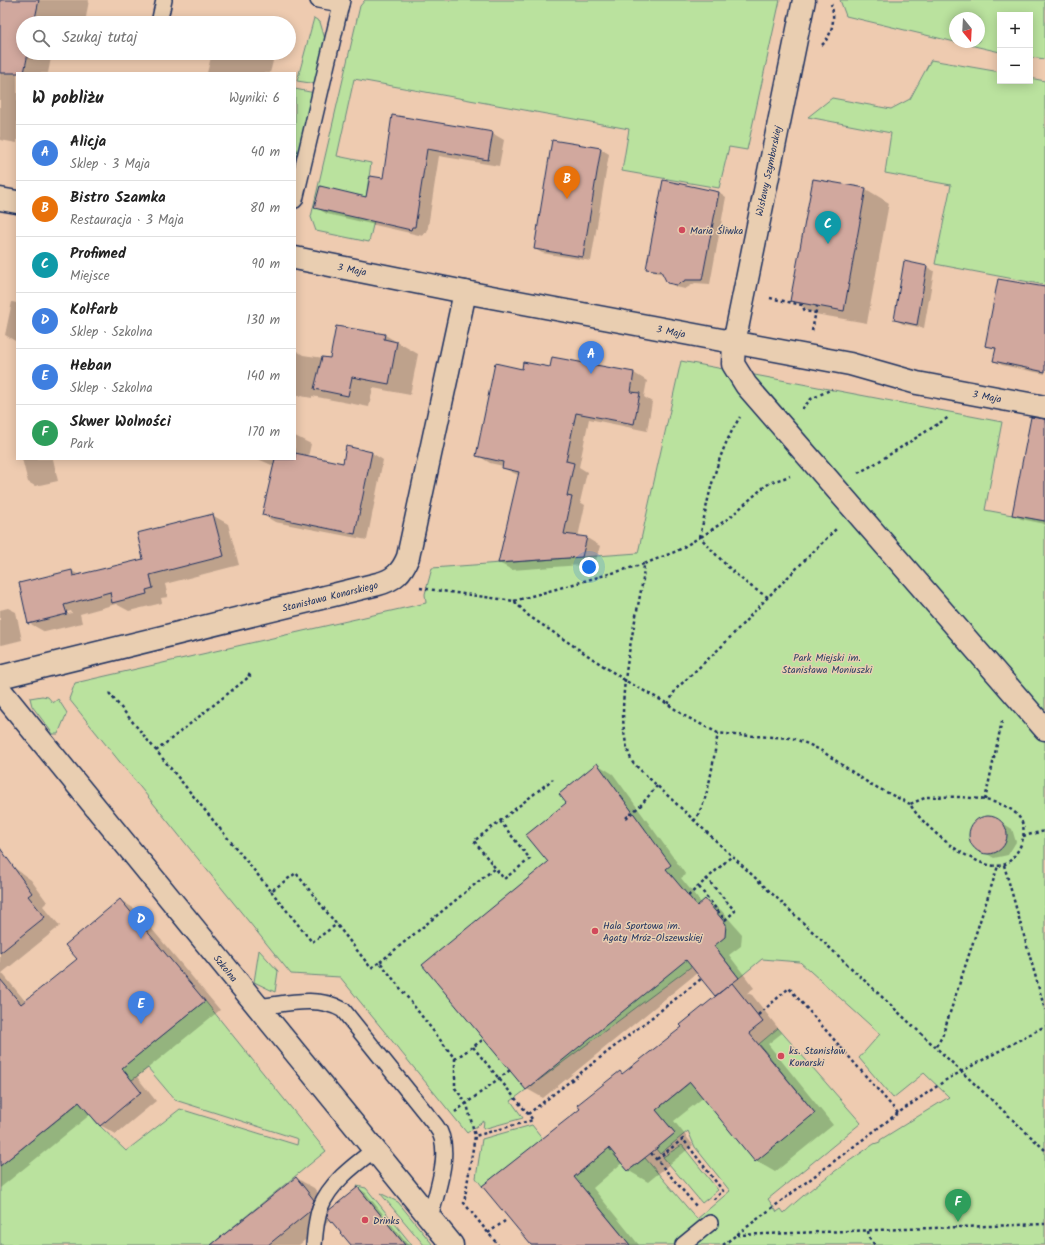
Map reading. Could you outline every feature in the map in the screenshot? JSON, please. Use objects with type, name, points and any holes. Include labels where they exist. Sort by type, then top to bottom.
[{"type":"street","name":"Wisławy Szymborskiej","points":[[804,0],[734,343],[733,364],[746,385],[1045,729]]},
{"type":"street","points":[[0,199],[16,202]]},
{"type":"street","name":"3 Maja","points":[[296,258],[465,292],[850,364],[917,383],[1045,407]]},
{"type":"street","name":"Stanisława Konarskiego","points":[[0,677],[388,582],[400,573],[408,557],[465,292]]},
{"type":"street","name":"Szkolna","points":[[0,690],[452,1245]]},
{"type":"lane","points":[[161,16],[164,0]]},
{"type":"lane","points":[[296,196],[342,2],[318,0]]},
{"type":"lane","points":[[257,1007],[316,1001],[332,1004],[343,1010],[436,1126],[443,1137],[444,1156],[430,1218]]},
{"type":"lane","points":[[314,1245],[320,1209],[329,1192],[343,1174],[374,1150]]},
{"type":"lane","points":[[683,1245],[710,1223]]},
{"type":"path","points":[[828,39],[834,12]]},
{"type":"path","points":[[764,297],[802,305],[805,311],[816,313]]},
{"type":"path","points":[[812,333],[817,306]]},
{"type":"path","points":[[592,364],[595,350]]},
{"type":"path","points":[[811,399],[839,385]]},
{"type":"path","points":[[700,537],[712,477],[726,443],[739,418],[749,407],[759,400]]},
{"type":"path","points":[[832,484],[873,465],[951,415]]},
{"type":"path","points":[[419,588],[514,602],[644,564],[677,551],[700,537],[729,518],[764,486],[801,472],[814,463]]},
{"type":"path","points":[[668,704],[676,689],[722,646],[768,597],[855,510]]},
{"type":"path","points":[[700,537],[733,573],[768,597]]},
{"type":"path","points":[[644,564],[643,579],[626,680],[623,731],[627,751],[633,763],[1045,1150]]},
{"type":"path","points":[[514,602],[529,616],[626,680],[668,704],[683,715],[718,732],[735,735],[792,738],[822,750],[870,784],[910,804],[915,814],[940,838],[985,864],[998,866],[1004,865],[1011,860],[1017,852],[1023,836],[1020,821],[1014,811],[1007,806],[985,800],[928,797],[910,804]]},
{"type":"path","points":[[156,752],[250,676],[246,672]]},
{"type":"path","points":[[110,693],[156,752],[312,942],[337,924]]},
{"type":"path","points":[[985,800],[1000,727],[1007,711],[1017,697]]},
{"type":"path","points":[[694,821],[700,813],[718,732]]},
{"type":"path","points":[[500,821],[530,859],[504,879],[474,841],[553,779]]},
{"type":"path","points":[[626,818],[657,786]]},
{"type":"path","points":[[1023,836],[1045,831]]},
{"type":"path","points":[[688,896],[732,856]]},
{"type":"path","points":[[1004,865],[1045,1010]]},
{"type":"path","points":[[936,1046],[942,1037],[998,866]]},
{"type":"path","points":[[271,891],[296,873],[371,968],[495,868]]},
{"type":"path","points":[[698,887],[725,920],[735,911],[707,879]]},
{"type":"path","points":[[380,962],[455,1059],[455,1088],[466,1104],[475,1136],[464,1203],[498,1245]]},
{"type":"path","points":[[528,1114],[701,979]]},
{"type":"path","points":[[758,1015],[789,988],[898,1113]]},
{"type":"path","points":[[651,1153],[726,1244],[898,1113],[961,1070],[1045,1026]]},
{"type":"path","points":[[455,1059],[484,1039]]},
{"type":"path","points":[[473,1047],[533,1120],[475,1136]]},
{"type":"path","points":[[451,1115],[510,1070]]},
{"type":"path","points":[[657,1159],[683,1139],[723,1191],[700,1211]]},
{"type":"path","points":[[488,1233],[505,1221]]},
{"type":"path","points":[[736,1235],[1045,1224]]},
{"type":"path","points":[[868,1231],[869,1237],[876,1245]]},
{"type":"green space","points":[[365,0],[780,0],[747,150],[729,147],[719,188],[622,171],[629,129],[354,79],[337,156],[371,163],[363,219],[374,221],[369,242],[316,231],[311,217],[360,6]]},
{"type":"green space","points":[[840,0],[1045,0],[1045,59],[1033,57],[1033,12],[997,12],[997,51],[983,48],[985,48],[985,12],[949,12],[949,41],[846,16]]},
{"type":"green space","points":[[314,18],[320,22],[325,39],[317,84],[297,81]]},
{"type":"green space","points":[[931,60],[997,71],[997,84],[1033,84],[1033,79],[1045,81],[1045,285],[935,264],[951,185],[885,173],[891,133],[808,117],[832,98],[891,109],[910,99]]},
{"type":"green space","points":[[296,89],[315,93],[296,170]]},
{"type":"green space","name":"Park Miejski im. Stanisława Moniuszki","points":[[681,361],[1002,422],[985,510],[1045,521],[1045,1245],[630,1245],[586,1191],[583,1192],[572,1179],[609,1148],[628,1171],[645,1158],[697,1219],[730,1191],[695,1147],[688,1131],[660,1154],[656,1149],[675,1133],[656,1110],[693,1080],[755,1161],[815,1113],[759,1044],[778,1028],[861,1123],[768,1199],[777,1212],[781,1209],[784,1213],[816,1185],[850,1160],[949,1097],[924,1073],[893,1098],[859,1058],[880,1034],[800,962],[762,959],[739,978],[716,948],[511,1101],[523,1118],[483,1129],[484,1121],[467,1133],[340,977],[291,974],[69,699],[75,683],[426,603],[425,594],[432,568],[638,553]]},
{"type":"green space","points":[[42,696],[48,697],[53,703],[58,699],[67,713],[58,734],[53,734],[32,706],[30,698]]},
{"type":"green space","points":[[259,950],[278,971],[275,992],[254,982]]},
{"type":"green space","points":[[205,1001],[326,1151],[211,1245],[0,1245],[0,1166],[79,1102],[100,1126],[126,1151],[180,1109],[297,1145],[298,1139],[175,1100],[148,1068],[132,1080],[123,1070],[84,1098]]},
{"type":"green space","points":[[532,1125],[543,1139],[482,1186],[476,1178],[482,1139]]},
{"type":"green space","points":[[682,1145],[718,1190],[702,1203],[663,1157]]},
{"type":"green space","points":[[357,1186],[366,1188],[412,1245],[405,1245]]},
{"type":"green space","points":[[380,1193],[398,1202],[433,1245],[424,1245]]},
{"type":"building","points":[[0,0],[39,0],[36,16],[16,16],[16,60],[27,60],[24,72],[0,73]]},
{"type":"building","points":[[392,115],[493,132],[488,160],[427,149],[415,227],[412,227],[411,230],[314,208],[320,186],[366,197],[370,176],[383,178]]},
{"type":"building","points":[[552,140],[601,148],[583,257],[534,249]]},
{"type":"building","points":[[813,179],[866,188],[844,311],[790,301]]},
{"type":"building","name":"Maria Śliwka","points":[[663,180],[719,192],[702,280],[686,280],[677,285],[667,283],[661,271],[646,269]]},
{"type":"building","points":[[904,261],[927,266],[917,325],[894,320]]},
{"type":"building","points":[[998,279],[1045,287],[1045,372],[993,361],[996,348],[985,346]]},
{"type":"building","points":[[336,326],[385,334],[384,339],[397,342],[389,384],[352,377],[348,396],[314,389],[322,357],[330,358]]},
{"type":"building","points":[[552,357],[634,372],[631,392],[640,393],[634,424],[576,413],[566,461],[574,463],[567,496],[572,497],[564,534],[587,537],[582,557],[498,563],[519,472],[502,468],[503,462],[476,456],[495,363],[522,369],[523,362],[550,367]]},
{"type":"building","points":[[1031,417],[1045,419],[1045,521],[1012,515]]},
{"type":"building","points":[[346,446],[372,452],[355,534],[262,515],[275,460],[296,460],[296,453],[343,463]]},
{"type":"building","points":[[213,514],[224,556],[150,575],[153,588],[146,590],[147,594],[112,603],[110,592],[64,605],[67,614],[28,624],[19,583],[72,570],[73,576],[143,559],[137,533]]},
{"type":"building","name":"Hala Sportowa im. Agaty Mróz-Olszewskiej","points":[[597,763],[671,865],[666,869],[697,906],[705,899],[726,924],[725,937],[714,946],[739,978],[715,996],[686,960],[526,1090],[422,965],[548,862],[526,835],[566,803],[559,794]]},
{"type":"building","points":[[984,816],[992,816],[999,819],[1004,824],[1007,835],[1004,846],[999,851],[992,854],[984,854],[977,851],[972,846],[969,839],[969,831],[972,824],[977,819]]},
{"type":"building","points":[[0,848],[32,893],[28,896],[45,917],[0,953]]},
{"type":"building","points":[[120,899],[205,1001],[122,1068],[141,1092],[100,1126],[79,1102],[0,1166],[0,979],[21,1004],[77,959],[65,945]]},
{"type":"building","points":[[732,983],[763,1022],[749,1033],[815,1113],[755,1162],[690,1082],[656,1110],[675,1133],[651,1153],[628,1171],[609,1148],[574,1177],[630,1245],[531,1245],[482,1186],[580,1109],[577,1105],[620,1071],[622,1074],[682,1027],[680,1025]]},
{"type":"building","points":[[296,1177],[314,1200],[310,1211],[268,1245],[211,1245]]},
{"type":"building","name":"Drinks","points":[[358,1187],[405,1245],[351,1245],[327,1216],[328,1211]]},
{"type":"place","name":"Bistro Szamka","points":[[567,199]]},
{"type":"place","name":"Maria Śliwka","points":[[682,230]]},
{"type":"place","name":"Profimed","points":[[828,244]]},
{"type":"place","name":"Alicja","points":[[591,374]]},
{"type":"place","name":"Hala Sportowa im. Agaty Mróz-Olszewskiej","points":[[595,931]]},
{"type":"place","name":"Kolfarb","points":[[141,939]]},
{"type":"place","name":"Heban","points":[[141,1024]]},
{"type":"place","name":"ks. Stanisław Konarski","points":[[781,1056]]},
{"type":"place","name":"Drinks","points":[[365,1220]]},
{"type":"place","name":"Skwer Wolności","points":[[958,1222]]}]
